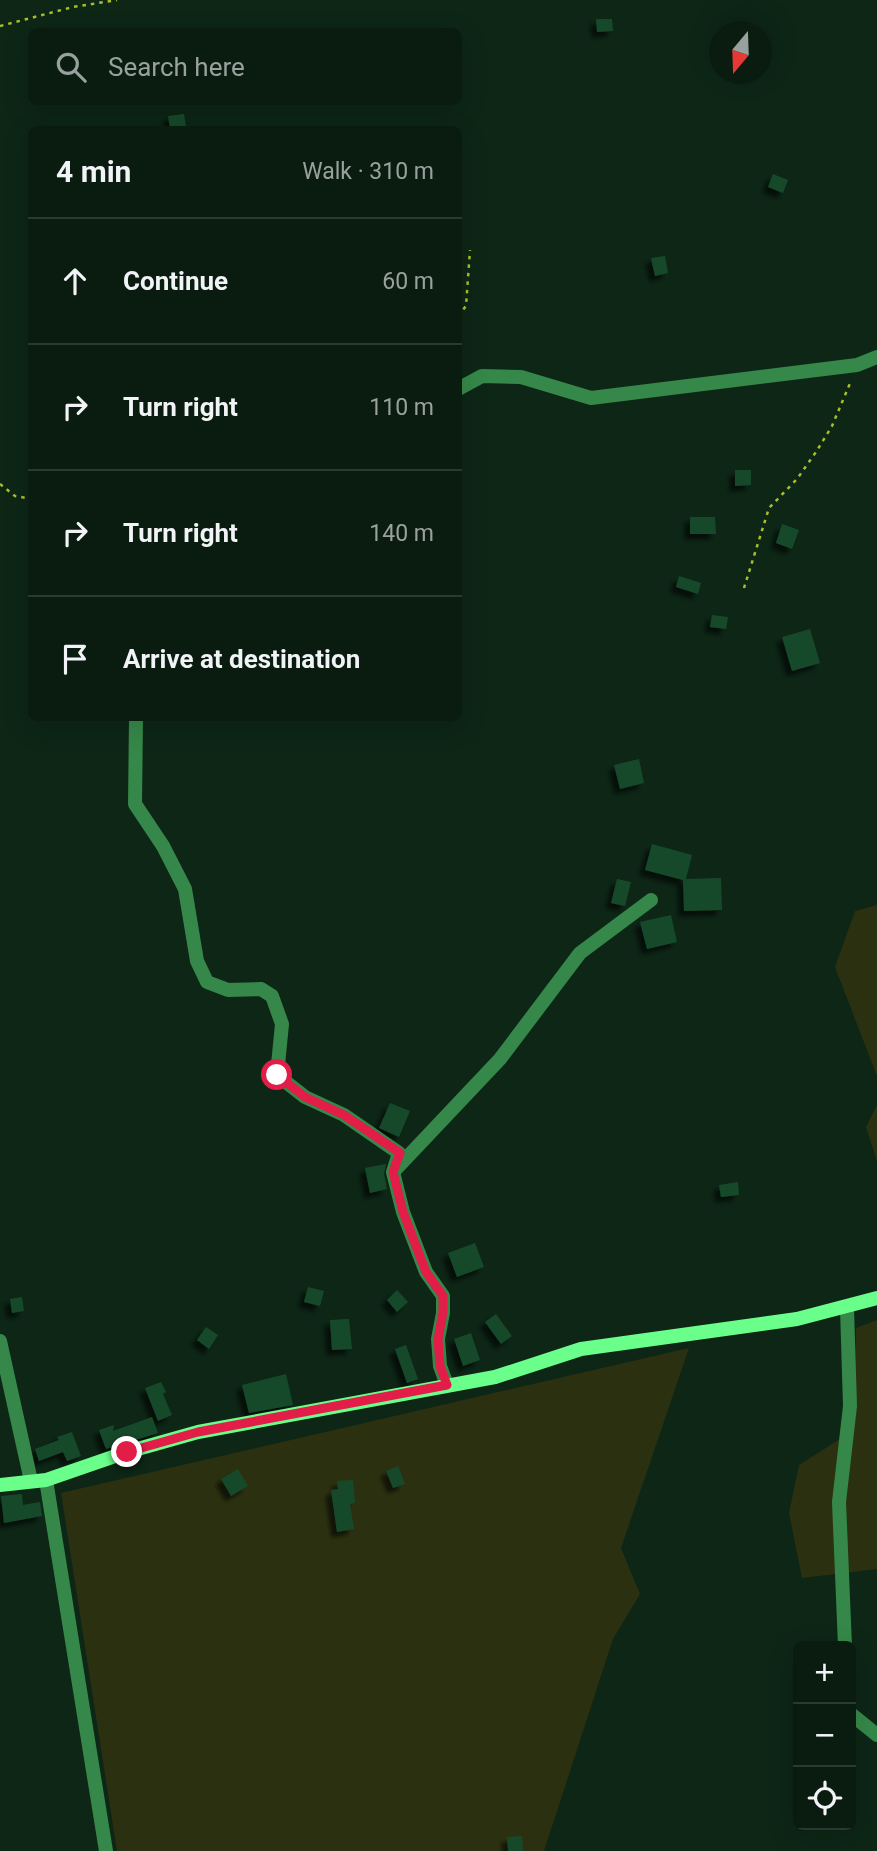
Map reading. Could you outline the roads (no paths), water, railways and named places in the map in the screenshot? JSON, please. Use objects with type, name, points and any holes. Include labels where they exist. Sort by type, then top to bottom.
[{"type":"street","points":[[462,386],[482,376],[521,377],[591,398],[857,365],[877,357]]},
{"type":"street","points":[[136,721],[135,804],[163,846],[185,889],[197,961],[207,982],[228,990],[261,989],[272,996],[282,1024],[277,1075],[305,1097],[344,1115],[400,1153],[393,1172],[413,1241],[426,1272],[443,1296],[438,1339],[440,1366],[447,1385]]},
{"type":"street","points":[[393,1172],[500,1059],[580,953],[651,900]]},
{"type":"street","points":[[0,1485],[38,1480],[198,1432],[495,1377],[581,1349],[797,1319],[877,1298]]},
{"type":"street","points":[[845,1641],[839,1502],[850,1406],[847,1308]]},
{"type":"street","points":[[0,1341],[38,1480],[106,1851]]},
{"type":"street","points":[[856,1718],[877,1735]]}]
